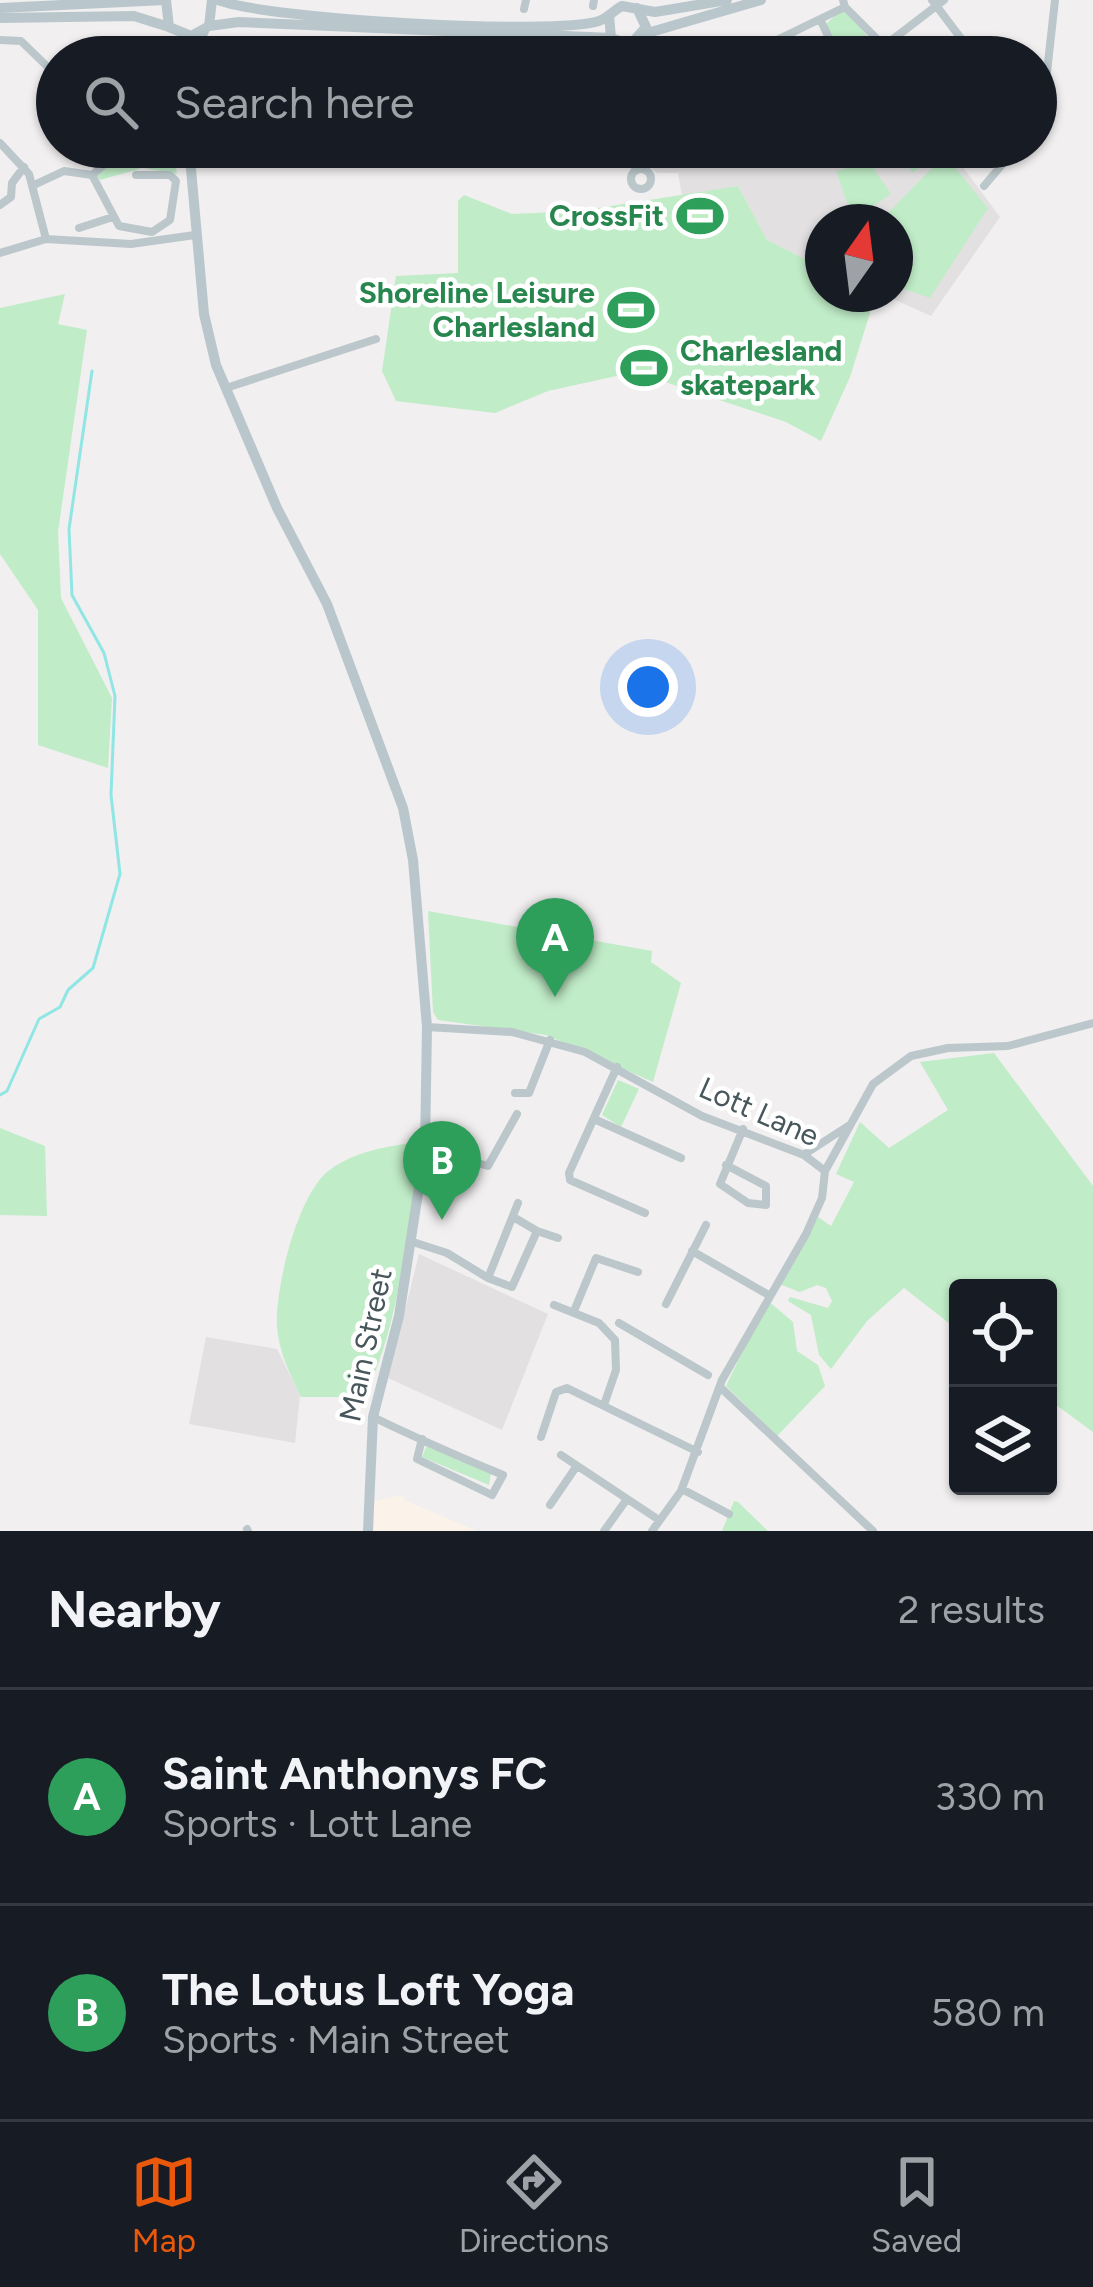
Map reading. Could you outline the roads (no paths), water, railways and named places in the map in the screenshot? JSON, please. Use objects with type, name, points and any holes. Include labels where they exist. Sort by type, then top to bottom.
[{"type":"main road","points":[[0,8],[166,0],[177,36]]},
{"type":"main road","points":[[203,36],[215,0],[259,11],[457,23],[572,24],[633,5],[655,12],[727,0]]},
{"type":"main road","points":[[642,36],[761,0]]},
{"type":"main road","points":[[633,5],[646,21],[642,36]]},
{"type":"main road","points":[[0,18],[134,16],[191,36],[238,22],[517,36]]},
{"type":"main road","name":"Main Street","points":[[190,168],[209,341],[277,508],[327,604],[403,808],[420,921],[427,1027],[424,1148],[413,1241],[373,1418],[368,1531]]},
{"type":"street","points":[[1051,36],[1055,0]]},
{"type":"street","points":[[896,36],[938,2],[961,36]]},
{"type":"street","points":[[790,36],[844,3],[875,36]]},
{"type":"street","points":[[820,20],[828,36]]},
{"type":"street","points":[[0,40],[21,40],[36,55]]},
{"type":"street","points":[[0,143],[34,185],[46,238]]},
{"type":"street","points":[[0,206],[11,197],[12,183],[24,167]]},
{"type":"street","points":[[34,185],[64,171],[92,175],[100,168]]},
{"type":"street","points":[[92,175],[119,226],[140,233],[170,220],[176,199],[173,178],[141,175],[143,168]]},
{"type":"street","points":[[983,186],[999,168]]},
{"type":"street","points":[[79,228],[113,217]]},
{"type":"street","points":[[0,253],[46,238],[131,244],[195,235]]},
{"type":"street","points":[[226,388],[376,339]]},
{"type":"street","points":[[825,1172],[879,1077],[921,1052],[1008,1046],[1093,1023]]},
{"type":"street","name":"Lott Lane","points":[[427,1027],[473,1027],[550,1040],[617,1067],[684,1107],[804,1155],[825,1172],[822,1198],[806,1234],[767,1294],[720,1387],[682,1489],[652,1531]]},
{"type":"street","points":[[515,1093],[529,1094],[550,1040]]},
{"type":"street","points":[[617,1067],[570,1180],[645,1213]]},
{"type":"street","points":[[424,1148],[488,1166],[517,1114]]},
{"type":"street","points":[[594,1119],[681,1157]]},
{"type":"street","points":[[804,1155],[851,1124]]},
{"type":"street","points":[[726,1165],[766,1186],[766,1205],[754,1205],[723,1188],[726,1165],[743,1130]]},
{"type":"street","points":[[488,1278],[518,1203]]},
{"type":"street","points":[[515,1218],[558,1238]]},
{"type":"street","points":[[666,1304],[706,1225]]},
{"type":"street","points":[[413,1241],[447,1253],[488,1278],[514,1285],[537,1231]]},
{"type":"street","points":[[692,1251],[767,1294]]},
{"type":"street","points":[[574,1311],[596,1258],[638,1273]]},
{"type":"street","points":[[554,1305],[574,1311],[615,1340]]},
{"type":"street","points":[[619,1323],[708,1375]]},
{"type":"street","points":[[615,1340],[631,1331]]},
{"type":"street","points":[[605,1402],[616,1370],[615,1340]]},
{"type":"street","points":[[720,1387],[873,1531]]},
{"type":"street","points":[[541,1437],[560,1388],[605,1402],[698,1452]]},
{"type":"street","points":[[373,1418],[422,1439],[503,1475],[500,1486],[492,1495],[417,1459],[422,1439]]},
{"type":"street","points":[[561,1455],[659,1520]]},
{"type":"street","points":[[550,1505],[577,1466]]},
{"type":"street","points":[[682,1489],[730,1514]]},
{"type":"street","points":[[604,1531],[627,1499]]},
{"type":"waterway","points":[[0,1095],[7,1091],[39,1019],[60,1007],[68,990],[93,968],[120,874],[111,795],[115,696],[104,653],[72,595],[69,529],[92,371]]},
{"type":"place","name":"CrossFit","points":[[700,216]]},
{"type":"place","name":"Shoreline Leisure Charlesland","points":[[631,310]]},
{"type":"place","name":"Charlesland skatepark","points":[[644,368]]},
{"type":"place","name":"Saint Anthonys FC","points":[[555,997]]},
{"type":"place","name":"The Lotus Loft Yoga","points":[[442,1220]]}]
